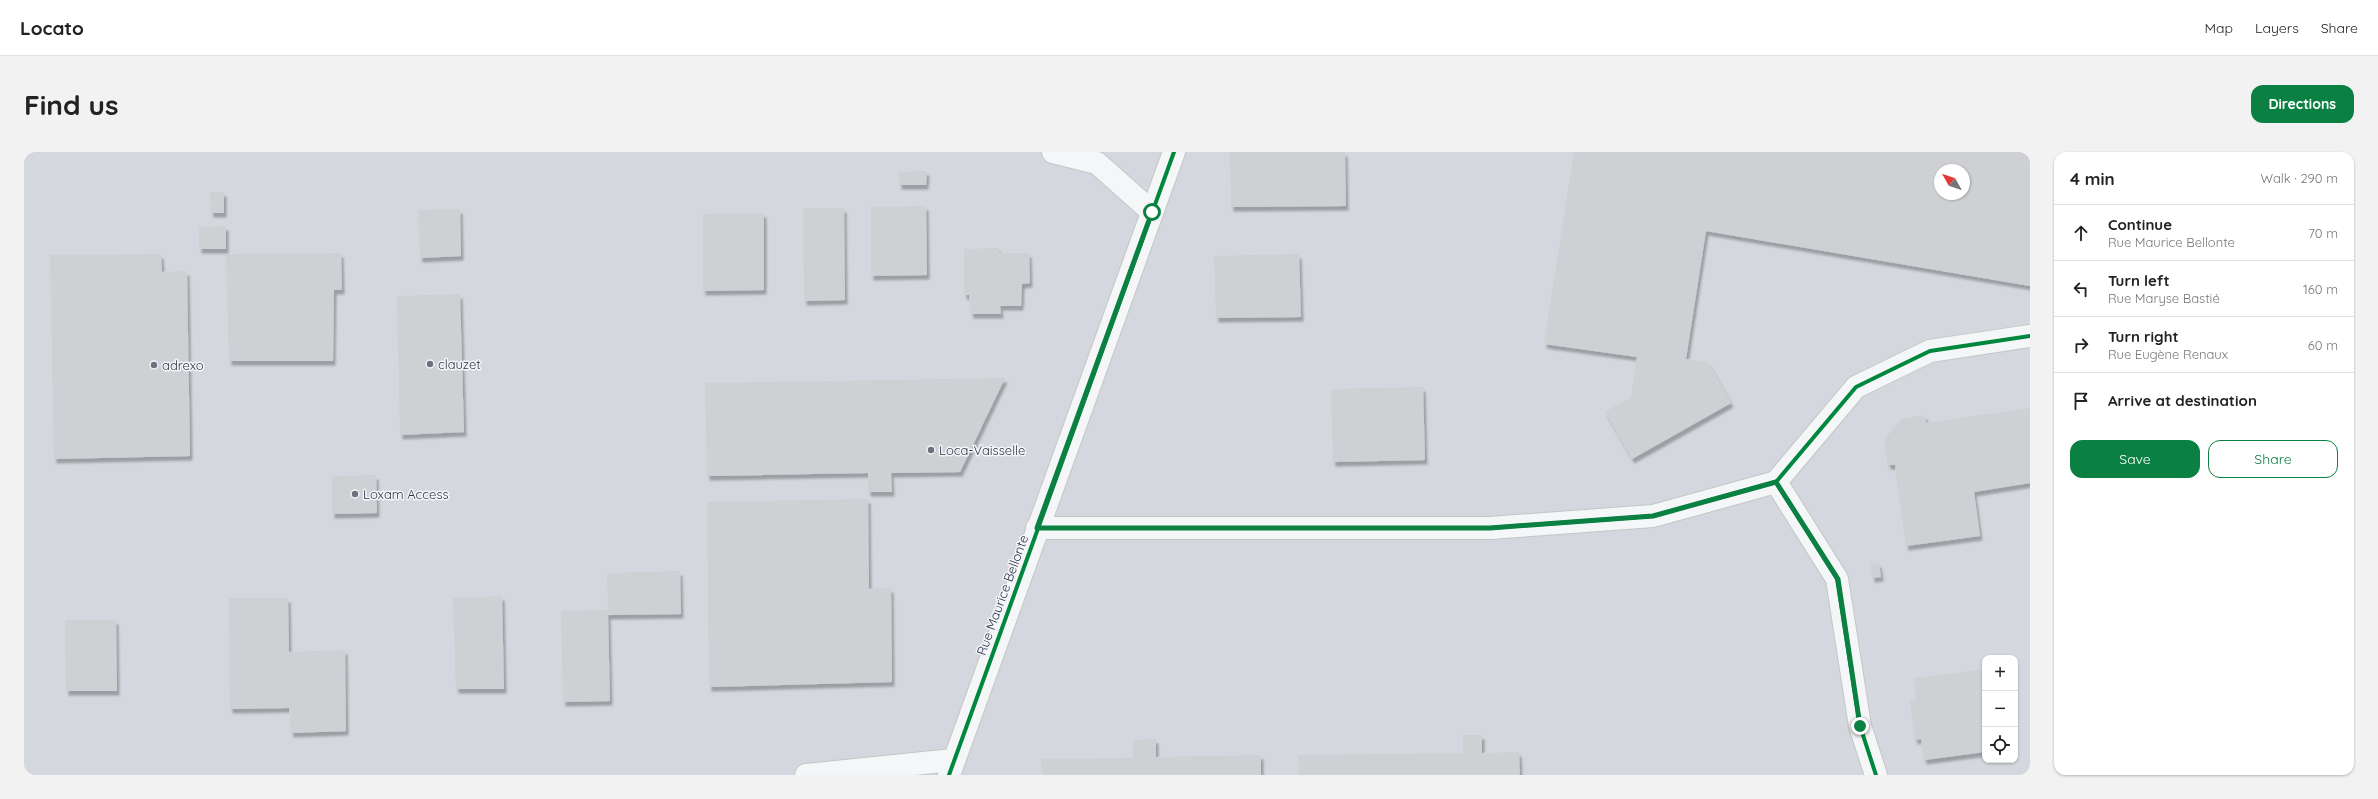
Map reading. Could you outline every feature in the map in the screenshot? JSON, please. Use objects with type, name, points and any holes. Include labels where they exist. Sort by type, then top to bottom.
[{"type":"street","points":[[1053,152],[1097,163],[1152,212]]},
{"type":"street","name":"Rue Maurice Bellonte","points":[[951,767],[1174,152]]},
{"type":"street","points":[[1037,528],[1490,528],[1653,516],[1776,482],[1856,387],[1930,351],[2030,336]]},
{"type":"street","points":[[1776,482],[1838,579],[1860,726],[1876,775]]},
{"type":"street","points":[[806,775],[951,767]]},
{"type":"shaded area","points":[[24,152],[2030,152],[2030,775],[24,775]]},
{"type":"building","points":[[1230,152],[1345,152],[1346,206],[1231,207]]},
{"type":"building","points":[[1574,152],[2030,152],[2030,286],[1706,231],[1686,359],[1708,362],[1731,403],[1632,459],[1605,412],[1631,397],[1637,357],[1544,344]]},
{"type":"building","points":[[927,171],[926,185],[899,185],[899,172]]},
{"type":"building","points":[[210,192],[224,192],[224,213],[211,213]]},
{"type":"building","points":[[926,206],[927,275],[871,276],[871,207]]},
{"type":"building","points":[[803,208],[844,208],[845,300],[804,301]]},
{"type":"building","points":[[460,209],[461,256],[420,258],[418,210]]},
{"type":"building","points":[[764,213],[764,290],[703,291],[703,214]]},
{"type":"building","points":[[226,226],[226,249],[199,249],[199,227]]},
{"type":"building","points":[[999,248],[999,253],[1029,253],[1030,283],[1022,284],[1021,306],[1000,306],[1001,314],[971,314],[969,295],[964,295],[964,249]]},
{"type":"building","points":[[341,253],[342,290],[334,290],[333,361],[229,361],[226,254]]},
{"type":"building","points":[[161,254],[162,272],[187,271],[190,456],[54,459],[50,255]]},
{"type":"building","points":[[1299,254],[1301,317],[1216,318],[1214,256]]},
{"type":"building","name":"clauzet","points":[[460,294],[464,432],[400,435],[397,296]]},
{"type":"building","points":[[1005,378],[960,472],[891,473],[892,492],[868,492],[868,473],[707,476],[705,383]]},
{"type":"building","points":[[1423,387],[1425,460],[1333,462],[1331,389]]},
{"type":"building","points":[[2030,408],[2030,483],[1974,492],[1980,536],[1906,546],[1895,465],[1888,465],[1884,440],[1901,419],[1925,415],[1926,423]]},
{"type":"building","name":"Loxam Access","points":[[376,475],[377,513],[332,514],[332,476]]},
{"type":"building","points":[[868,499],[869,589],[891,588],[892,682],[709,687],[707,502]]},
{"type":"building","points":[[1879,563],[1881,577],[1872,578],[1871,564]]},
{"type":"building","points":[[680,571],[681,614],[608,615],[610,701],[563,702],[561,611],[608,610],[607,573]]},
{"type":"building","points":[[502,596],[504,689],[456,689],[453,598]]},
{"type":"building","points":[[229,598],[288,598],[289,652],[345,650],[346,731],[291,733],[289,708],[230,709]]},
{"type":"building","points":[[65,620],[116,620],[117,691],[66,691]]},
{"type":"building","points":[[1982,669],[1982,752],[1924,760],[1921,739],[1915,740],[1910,701],[1916,700],[1914,678]]},
{"type":"building","points":[[1463,735],[1482,735],[1482,753],[1519,752],[1520,775],[1299,775],[1298,755],[1463,753]]},
{"type":"building","points":[[1156,739],[1156,757],[1261,755],[1261,775],[1042,775],[1041,759],[1133,758],[1133,740]]},
{"type":"cycle path","points":[[949,775],[1174,152]]},
{"type":"cycle path","points":[[1037,528],[1490,528],[1653,516],[1776,482],[1856,387],[1930,351],[2030,336]]},
{"type":"cycle path","points":[[1776,482],[1837,579],[1860,726],[1876,775]]},
{"type":"place","name":"clauzet","points":[[430,364]]},
{"type":"place","name":"adrexo","points":[[154,365]]},
{"type":"place","name":"Loca-Vaisselle","points":[[931,450]]},
{"type":"place","name":"Loxam Access","points":[[355,494]]},
{"type":"route","points":[[1152,212],[1037,528],[1490,528],[1653,516],[1776,482],[1838,579],[1860,726]]}]
